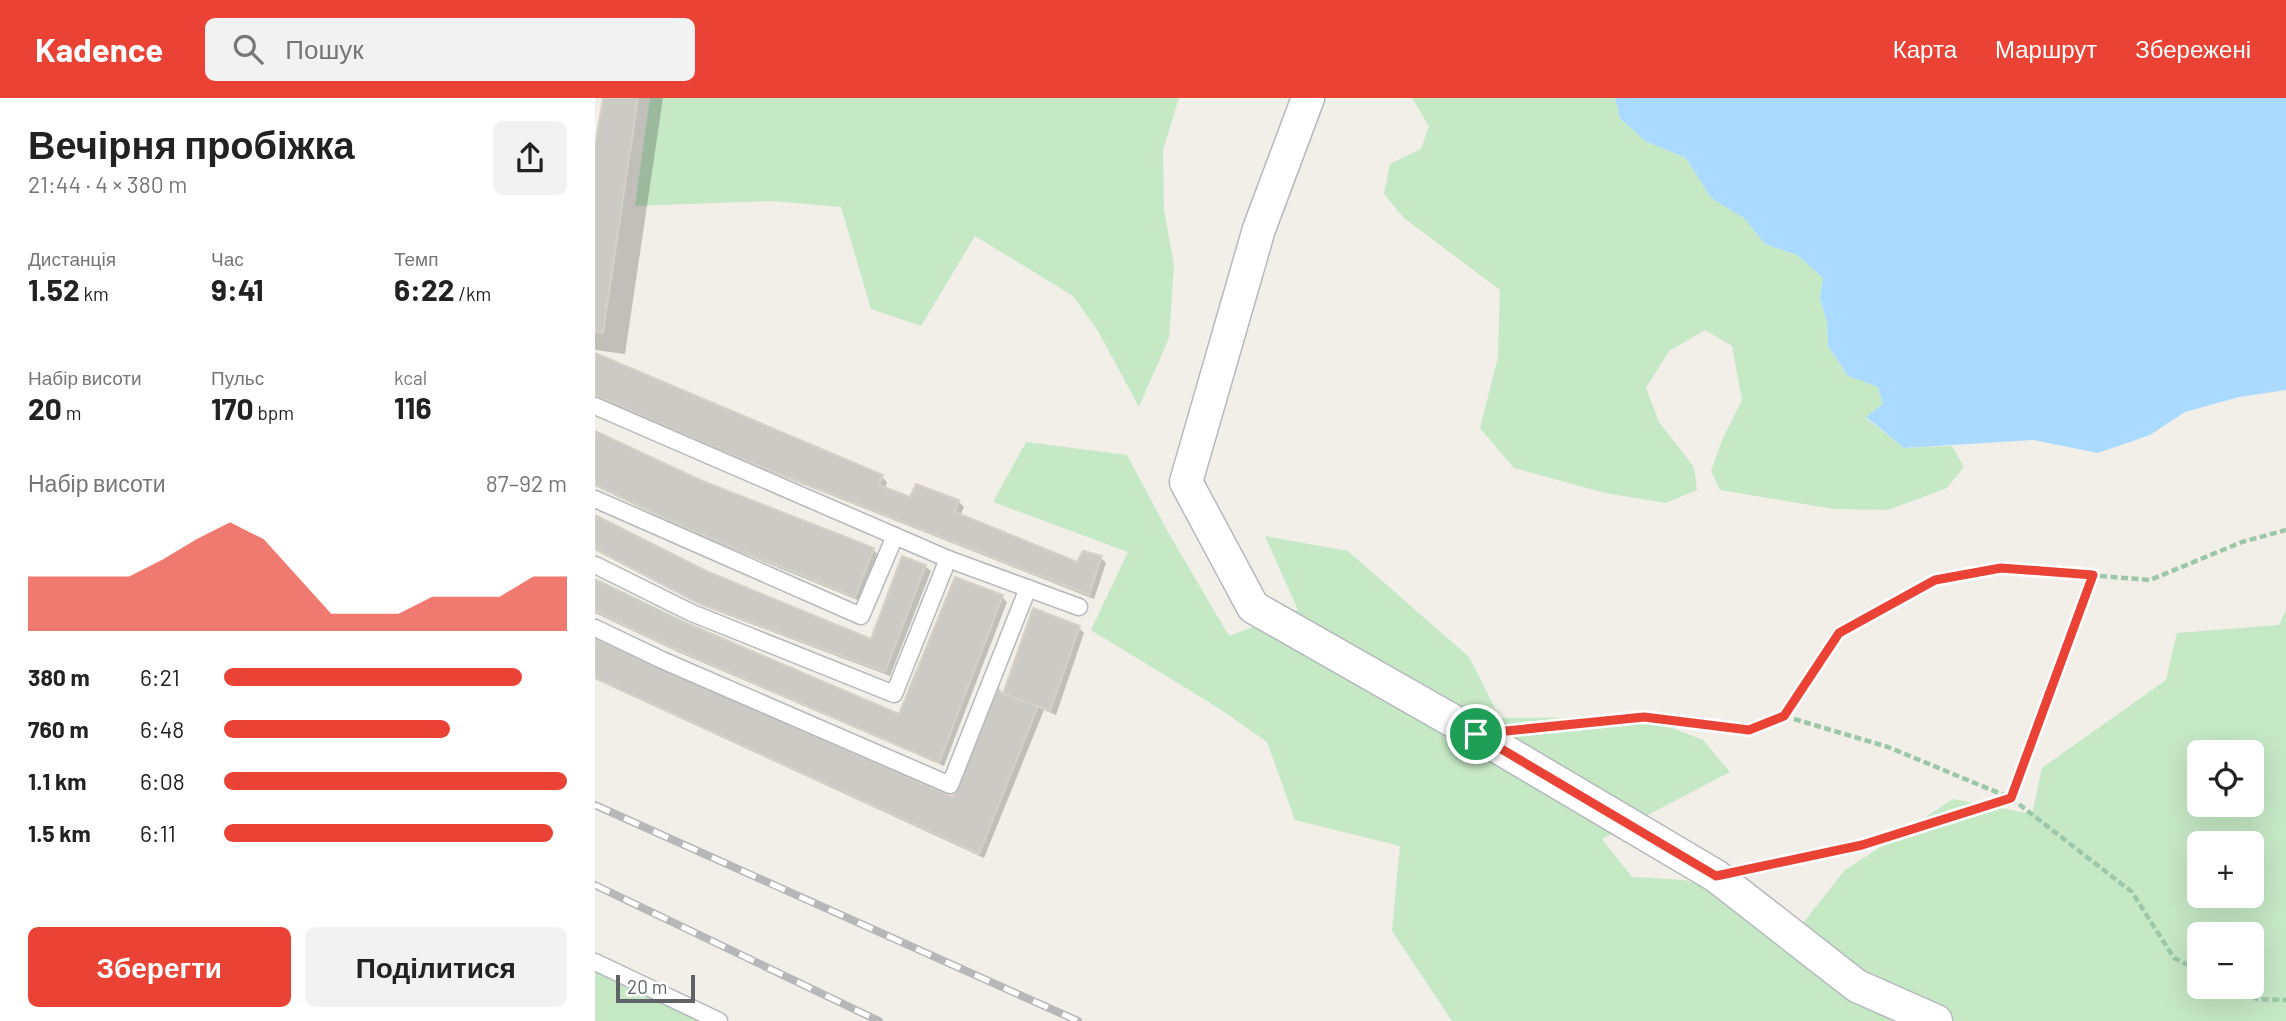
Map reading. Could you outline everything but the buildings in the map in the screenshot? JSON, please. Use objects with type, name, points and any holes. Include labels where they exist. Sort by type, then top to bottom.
[{"type":"street","points":[[1308,98],[1259,229],[1186,482],[1253,607],[1476,734],[1716,876],[1857,986],[1936,1021]]},
{"type":"lane","points":[[595,406],[948,559],[1079,607]]},
{"type":"lane","points":[[595,499],[861,616],[895,536]]},
{"type":"lane","points":[[595,565],[692,613],[894,694],[948,559]]},
{"type":"lane","points":[[595,628],[662,660],[950,785],[1028,588]]},
{"type":"lane","points":[[595,962],[719,1021]]},
{"type":"path","points":[[1476,734],[1644,717],[1749,730],[1784,716],[1839,633],[1935,580],[2001,568],[2150,580],[2242,542],[2286,530]]},
{"type":"path","points":[[2011,798],[2093,575]]},
{"type":"path","points":[[1784,716],[1888,747],[2011,798],[2132,892],[2174,958],[2187,964]]},
{"type":"path","points":[[1716,876],[1862,845],[2011,798]]},
{"type":"path","points":[[2257,999],[2286,1000]]},
{"type":"green space","points":[[650,98],[1179,98],[1163,150],[1164,210],[1174,265],[1169,338],[1139,407],[1098,331],[1073,296],[975,236],[921,326],[871,309],[841,207],[772,201],[635,206]]},
{"type":"green space","points":[[1412,98],[1615,98],[1620,118],[1645,141],[1686,158],[1711,198],[1744,218],[1765,244],[1797,255],[1823,278],[1820,298],[1827,322],[1828,346],[1848,376],[1878,387],[1883,404],[1866,418],[1904,448],[1952,446],[1964,467],[1947,488],[1888,510],[1834,509],[1720,490],[1711,471],[1722,440],[1742,400],[1732,346],[1705,330],[1669,351],[1646,388],[1659,422],[1694,467],[1697,490],[1666,503],[1605,493],[1514,468],[1480,428],[1498,357],[1500,290],[1404,218],[1384,194],[1390,164],[1421,149],[1429,126]]},
{"type":"green space","points":[[1026,442],[1127,455],[1229,636],[1298,610],[1265,536],[1348,551],[1469,657],[1500,718],[1644,717],[1703,740],[1730,772],[1602,839],[1632,877],[1685,880],[1804,922],[1844,871],[1953,799],[2032,814],[2042,768],[2166,680],[2177,633],[2279,625],[2286,610],[2286,1021],[1452,1021],[1392,931],[1400,846],[1295,820],[1267,742],[1220,709],[1091,630],[1128,552],[993,502]]},
{"type":"green space","points":[[595,969],[703,1021],[595,1021]]},
{"type":"water","points":[[1615,98],[2286,98],[2286,390],[2239,397],[2185,412],[2150,435],[2098,453],[2033,440],[1904,448],[1866,417],[1883,404],[1878,387],[1848,376],[1828,346],[1827,322],[1820,298],[1823,278],[1797,255],[1765,244],[1744,218],[1711,198],[1686,158],[1645,141],[1620,118]]},
{"type":"railway","points":[[595,805],[1078,1021]]},
{"type":"railway","points":[[595,885],[879,1021]]},
{"type":"route","points":[[2001,568],[2093,575],[2011,798],[1862,845],[1716,876],[1476,734],[1644,717],[1749,730],[1784,716],[1839,633],[1935,580],[2001,568]]}]
